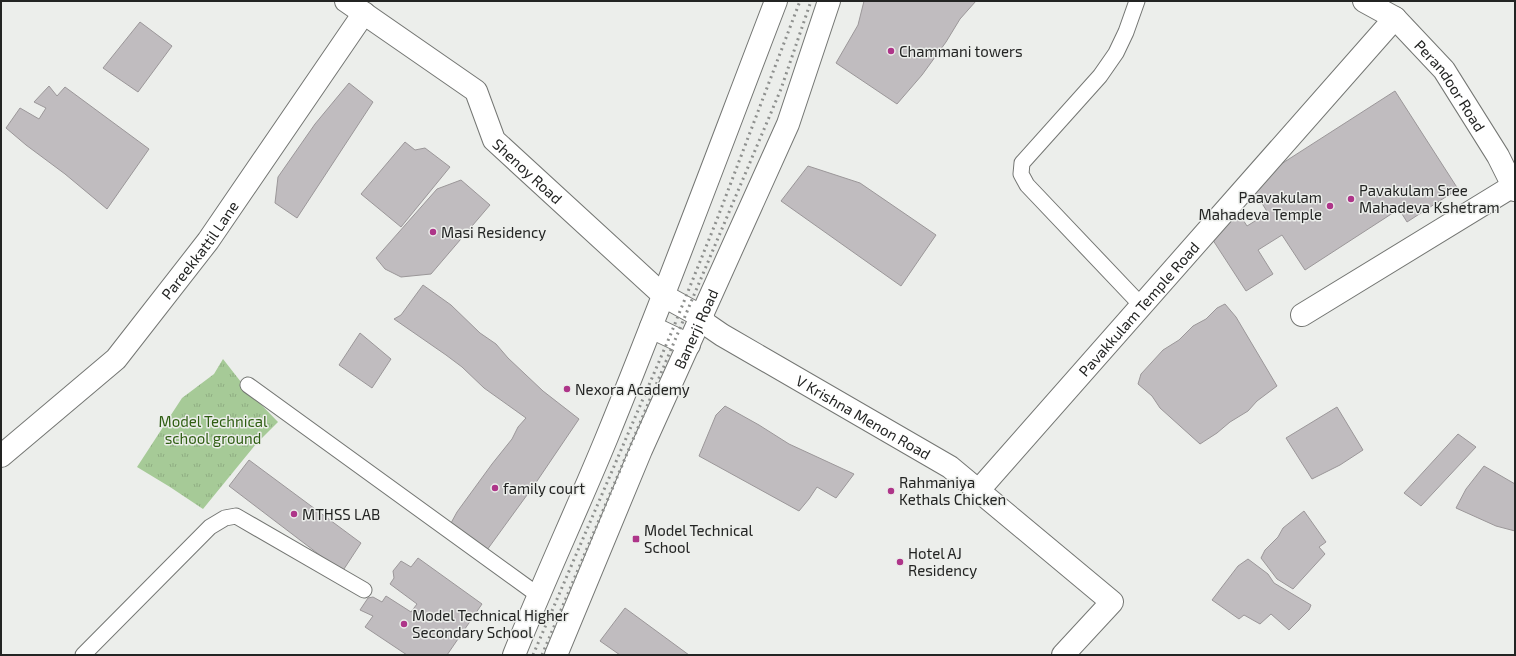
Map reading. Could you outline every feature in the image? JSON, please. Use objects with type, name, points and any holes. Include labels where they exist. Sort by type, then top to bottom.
[{"type":"street","points":[[514,655],[538,595],[606,439],[664,296],[776,1]]},
{"type":"street","name":"Banerji Road","points":[[556,655],[641,450],[788,124],[826,1]]},
{"type":"street","name":"Perandoor Road","points":[[1364,1],[1395,18],[1444,70],[1498,156],[1514,188]]},
{"type":"street","name":"Shenoy Road","points":[[355,7],[476,91],[494,140],[664,296],[702,317]]},
{"type":"street","name":"Pareekkattil Lane","points":[[1,456],[116,359],[208,241],[355,7]]},
{"type":"street","name":"Pavakkulam Temple Road","points":[[978,491],[1395,18]]},
{"type":"street","points":[[1302,315],[1514,188]]},
{"type":"street","name":"V Krishna Menon Road","points":[[702,317],[706,324],[722,336],[950,468],[1112,602],[1063,655]]},
{"type":"street","points":[[651,327],[689,345]]},
{"type":"lane","points":[[1137,1],[1126,32],[1116,53],[1100,76],[1022,163],[1021,174],[1027,185],[1141,305]]},
{"type":"lane","points":[[248,385],[538,595]]},
{"type":"lane","points":[[83,655],[210,527],[225,518],[236,516],[364,590]]},
{"type":"green space","name":"Model Technical school ground","points":[[223,359],[248,391],[278,422],[256,444],[203,509],[137,467],[182,398],[214,374]]},
{"type":"building","name":"Chammani towers","points":[[864,1],[976,1],[960,19],[946,42],[922,75],[897,104],[836,63],[858,25]]},
{"type":"building","points":[[140,22],[172,46],[138,92],[103,68]]},
{"type":"building","points":[[349,83],[373,102],[297,218],[275,203],[278,177],[315,124]]},
{"type":"building","points":[[49,86],[57,96],[65,87],[149,149],[107,209],[6,128],[20,108],[39,119],[46,108],[34,102]]},
{"type":"building","name":"Pavakulam Sree Mahadeva Kshetram","points":[[1395,91],[1458,189],[1407,222],[1399,209],[1305,270],[1282,235],[1258,250],[1273,274],[1246,291],[1207,231],[1238,212],[1247,226],[1268,213],[1250,184]]},
{"type":"building","points":[[405,142],[415,150],[425,148],[450,167],[401,227],[361,194]]},
{"type":"building","points":[[808,166],[860,183],[936,235],[901,286],[781,201]]},
{"type":"building","name":"Masi Residency","points":[[461,180],[490,205],[431,274],[401,277],[385,269],[376,258],[437,189]]},
{"type":"building","points":[[423,285],[451,305],[480,333],[496,344],[508,358],[543,391],[579,419],[535,484],[487,550],[451,523],[457,512],[526,418],[484,388],[462,367],[446,355],[394,319],[401,315]]},
{"type":"building","points":[[1225,304],[1236,317],[1277,386],[1257,401],[1248,411],[1200,444],[1160,408],[1152,396],[1138,384],[1141,374],[1163,350],[1179,340],[1193,326],[1206,319],[1217,308]]},
{"type":"building","points":[[360,333],[391,359],[372,388],[339,365]]},
{"type":"building","points":[[725,406],[789,444],[854,474],[836,498],[817,487],[799,511],[699,456],[716,415]]},
{"type":"building","points":[[1337,407],[1363,450],[1340,465],[1312,479],[1286,438]]},
{"type":"building","points":[[1458,434],[1476,447],[1421,506],[1404,493]]},
{"type":"building","name":"MTHSS LAB","points":[[249,460],[361,543],[342,572],[229,486]]},
{"type":"building","points":[[1484,466],[1515,484],[1515,531],[1496,526],[1456,508],[1466,489]]},
{"type":"building","points":[[1304,511],[1326,542],[1319,547],[1325,554],[1293,589],[1277,579],[1261,558],[1265,550],[1278,537],[1283,528]]},
{"type":"building","points":[[418,558],[482,604],[447,655],[407,655],[365,627],[373,616],[360,610],[368,598],[373,597],[382,602],[386,596],[411,612],[417,604],[390,584],[394,578],[393,571],[401,561],[411,567]]},
{"type":"building","points":[[1248,559],[1268,574],[1274,583],[1311,605],[1309,610],[1289,630],[1271,614],[1260,624],[1244,615],[1239,619],[1212,600],[1238,566]]},
{"type":"building","points":[[625,608],[689,655],[620,655],[600,641]]},
{"type":"railway","points":[[533,655],[670,336],[716,222],[800,1]]},
{"type":"railway","points":[[542,655],[781,89],[811,1]]},
{"type":"place","name":"Chammani towers","points":[[891,51]]},
{"type":"place","name":"Pavakulam Sree Mahadeva Kshetram","points":[[1351,199]]},
{"type":"place","name":"Paavakulam Mahadeva Temple","points":[[1330,206]]},
{"type":"place","name":"Masi Residency","points":[[433,232]]},
{"type":"place","name":"Nexora Academy","points":[[567,389]]},
{"type":"place","name":"family court","points":[[495,488]]},
{"type":"place","name":"Rahmaniya Kethals Chicken","points":[[891,491]]},
{"type":"place","name":"MTHSS LAB","points":[[294,514]]},
{"type":"place","name":"Model Technical School","points":[[636,539]]},
{"type":"place","name":"Hotel AJ Residency","points":[[900,562]]},
{"type":"place","name":"Model Technical Higher Secondary School","points":[[404,624]]}]
